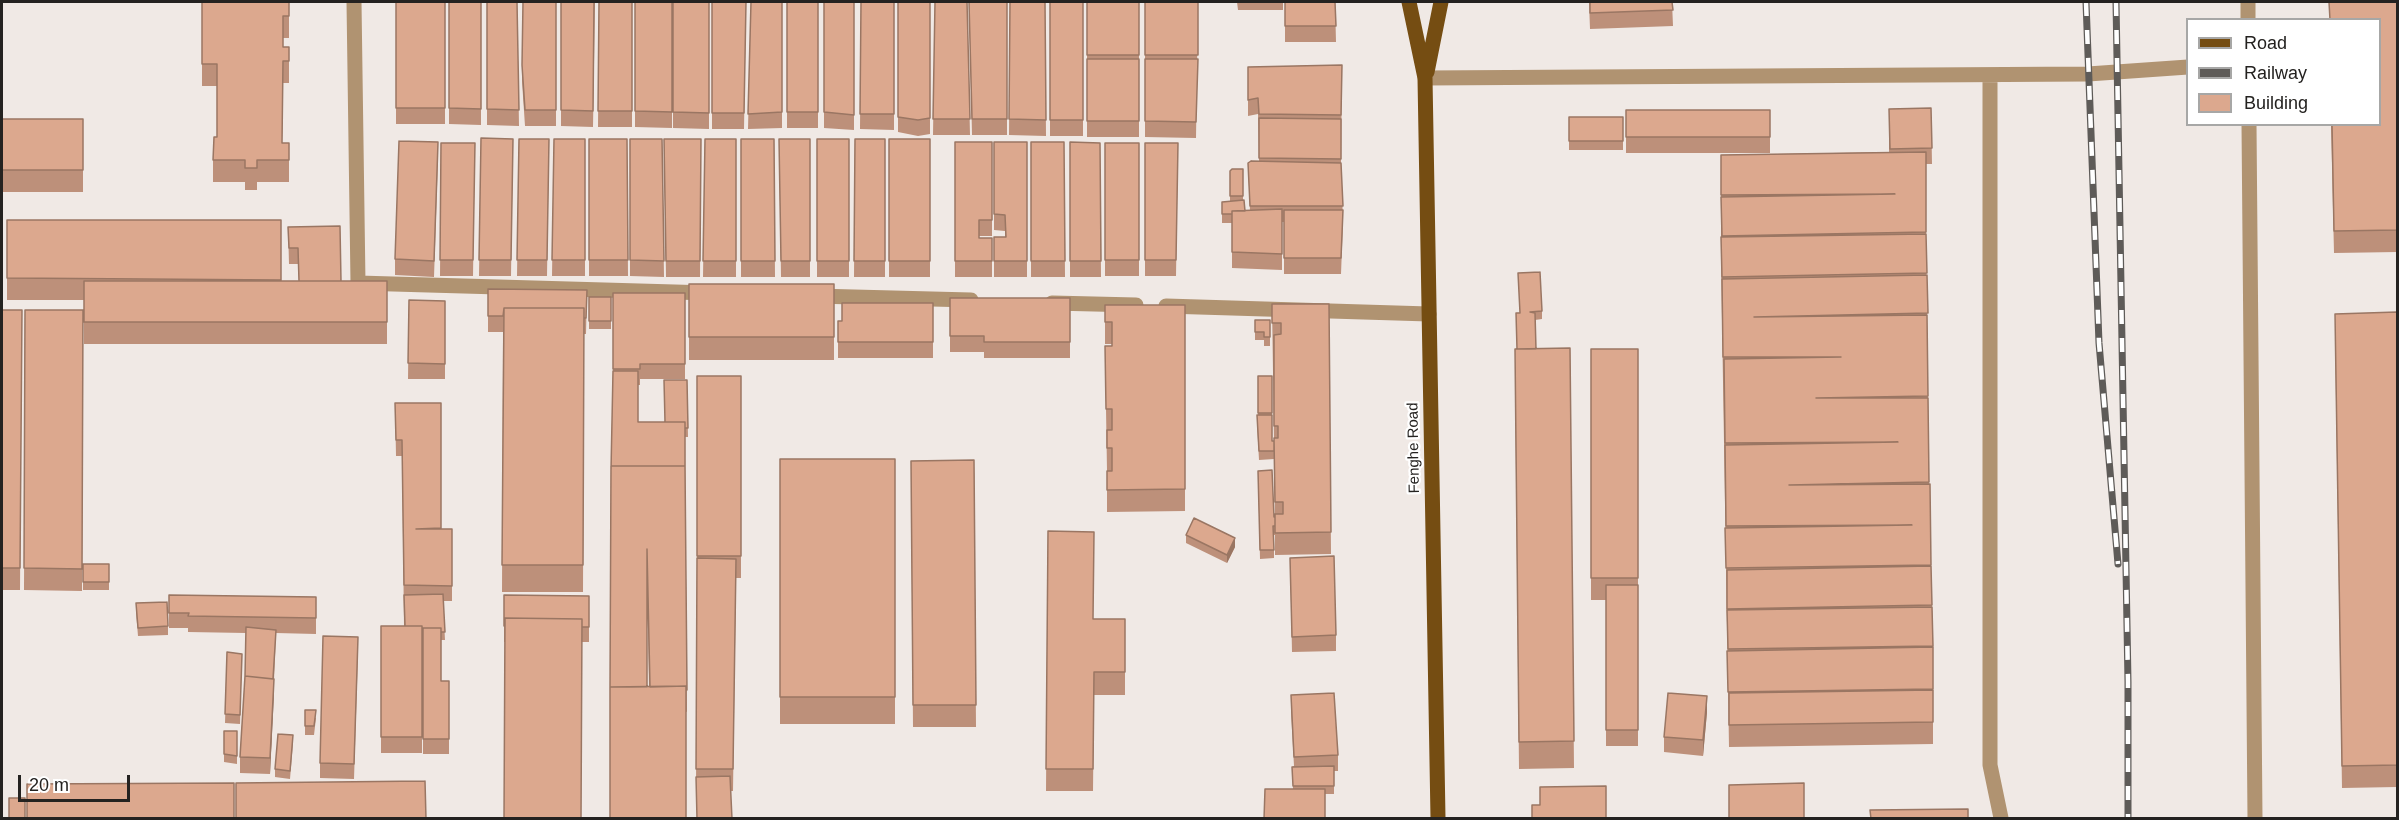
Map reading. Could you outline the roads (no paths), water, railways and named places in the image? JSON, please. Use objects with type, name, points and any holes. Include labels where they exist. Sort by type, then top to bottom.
[{"type":"main road","name":"Fenghe Road","points":[[1409,2],[1425,78],[1438,819]]},
{"type":"main road","name":"Fenghe Road","points":[[1425,78],[1441,2]]},
{"type":"street","points":[[354,2],[358,282],[727,293]]},
{"type":"street","points":[[2247,2],[2248,18]]},
{"type":"street","points":[[1425,78],[2088,74],[2186,67]]},
{"type":"street","points":[[1990,75],[1990,765],[2001,819]]},
{"type":"street","points":[[2249,126],[2255,819]]},
{"type":"street","points":[[798,295],[989,301]]},
{"type":"street","points":[[1036,302],[1429,314]]},
{"type":"railway","points":[[2086,2],[2099,343],[2118,564]]},
{"type":"railway","points":[[2116,2],[2128,682],[2128,818]]}]
